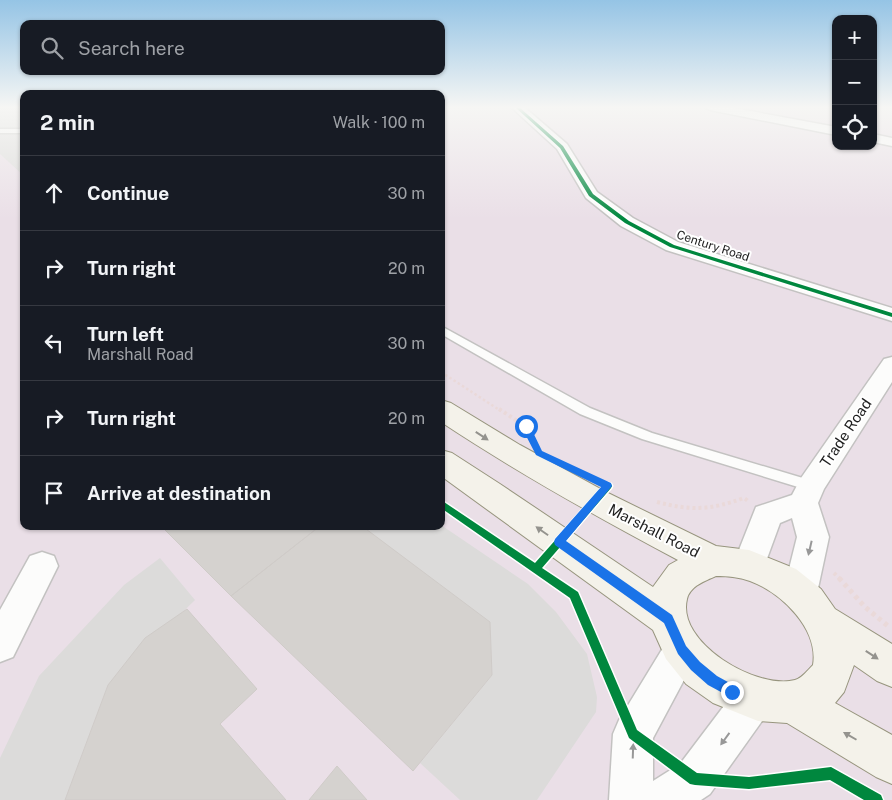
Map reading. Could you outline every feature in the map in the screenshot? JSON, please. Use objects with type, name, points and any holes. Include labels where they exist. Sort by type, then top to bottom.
[{"type":"main road","name":"Marshall Road","points":[[445,412],[508,453],[594,501],[712,561]]},
{"type":"main road","points":[[445,465],[489,493],[675,634]]},
{"type":"main road","points":[[773,701],[809,696],[822,686],[830,673],[833,657],[831,640],[824,622],[800,593],[784,581],[750,565],[730,561],[712,561],[682,574],[672,586],[667,601],[675,634],[695,666],[732,692],[773,701],[892,761]]},
{"type":"main road","points":[[824,622],[892,667]]},
{"type":"street","name":"Century Road","points":[[559,144],[591,195],[627,222],[672,246],[892,315]]},
{"type":"street","name":"Trade Road","points":[[807,495],[892,364]]},
{"type":"street","points":[[750,565],[767,515],[807,495],[813,538],[800,593]]},
{"type":"street","points":[[0,645],[42,566]]},
{"type":"street","points":[[631,800],[633,734],[675,634]]},
{"type":"street","points":[[664,800],[695,779],[773,701]]},
{"type":"lane","points":[[445,332],[594,414],[646,436],[807,495]]},
{"type":"path","points":[[445,375],[526,426],[532,440]]},
{"type":"path","points":[[652,500],[681,508],[718,507],[744,498],[767,515]]},
{"type":"path","points":[[813,538],[829,568],[865,607],[892,628]]},
{"type":"shaded area","points":[[0,144],[20,144],[20,530],[445,530],[445,144],[832,144],[832,150],[877,150],[877,144],[892,144],[892,800],[0,800]]},
{"type":"shaded area","points":[[0,144],[20,144],[20,172],[0,154]]},
{"type":"shaded area","points":[[445,528],[528,584],[556,612],[587,654],[597,697],[596,712],[537,800],[460,800],[420,763],[492,675],[490,622],[365,530],[445,530]]},
{"type":"shaded area","points":[[160,558],[195,600],[108,685],[65,800],[0,800],[0,758],[39,676],[124,585]]},
{"type":"building","points":[[165,530],[315,530],[231,596]]},
{"type":"building","points":[[315,530],[367,530],[490,622],[492,675],[413,771],[231,596]]},
{"type":"building","points":[[187,609],[257,689],[220,724],[286,800],[65,800],[108,685],[145,638]]},
{"type":"building","points":[[337,766],[367,800],[309,800]]},
{"type":"cycle path","points":[[559,144],[591,195],[627,222],[672,246],[892,315]]},
{"type":"cycle path","points":[[536,568],[608,486]]},
{"type":"cycle path","points":[[445,506],[574,595],[633,734],[695,779],[749,783],[831,773],[876,800]]},
{"type":"route","points":[[526,426],[539,453],[608,486],[559,542],[668,619],[682,650],[695,666],[732,692]]}]
